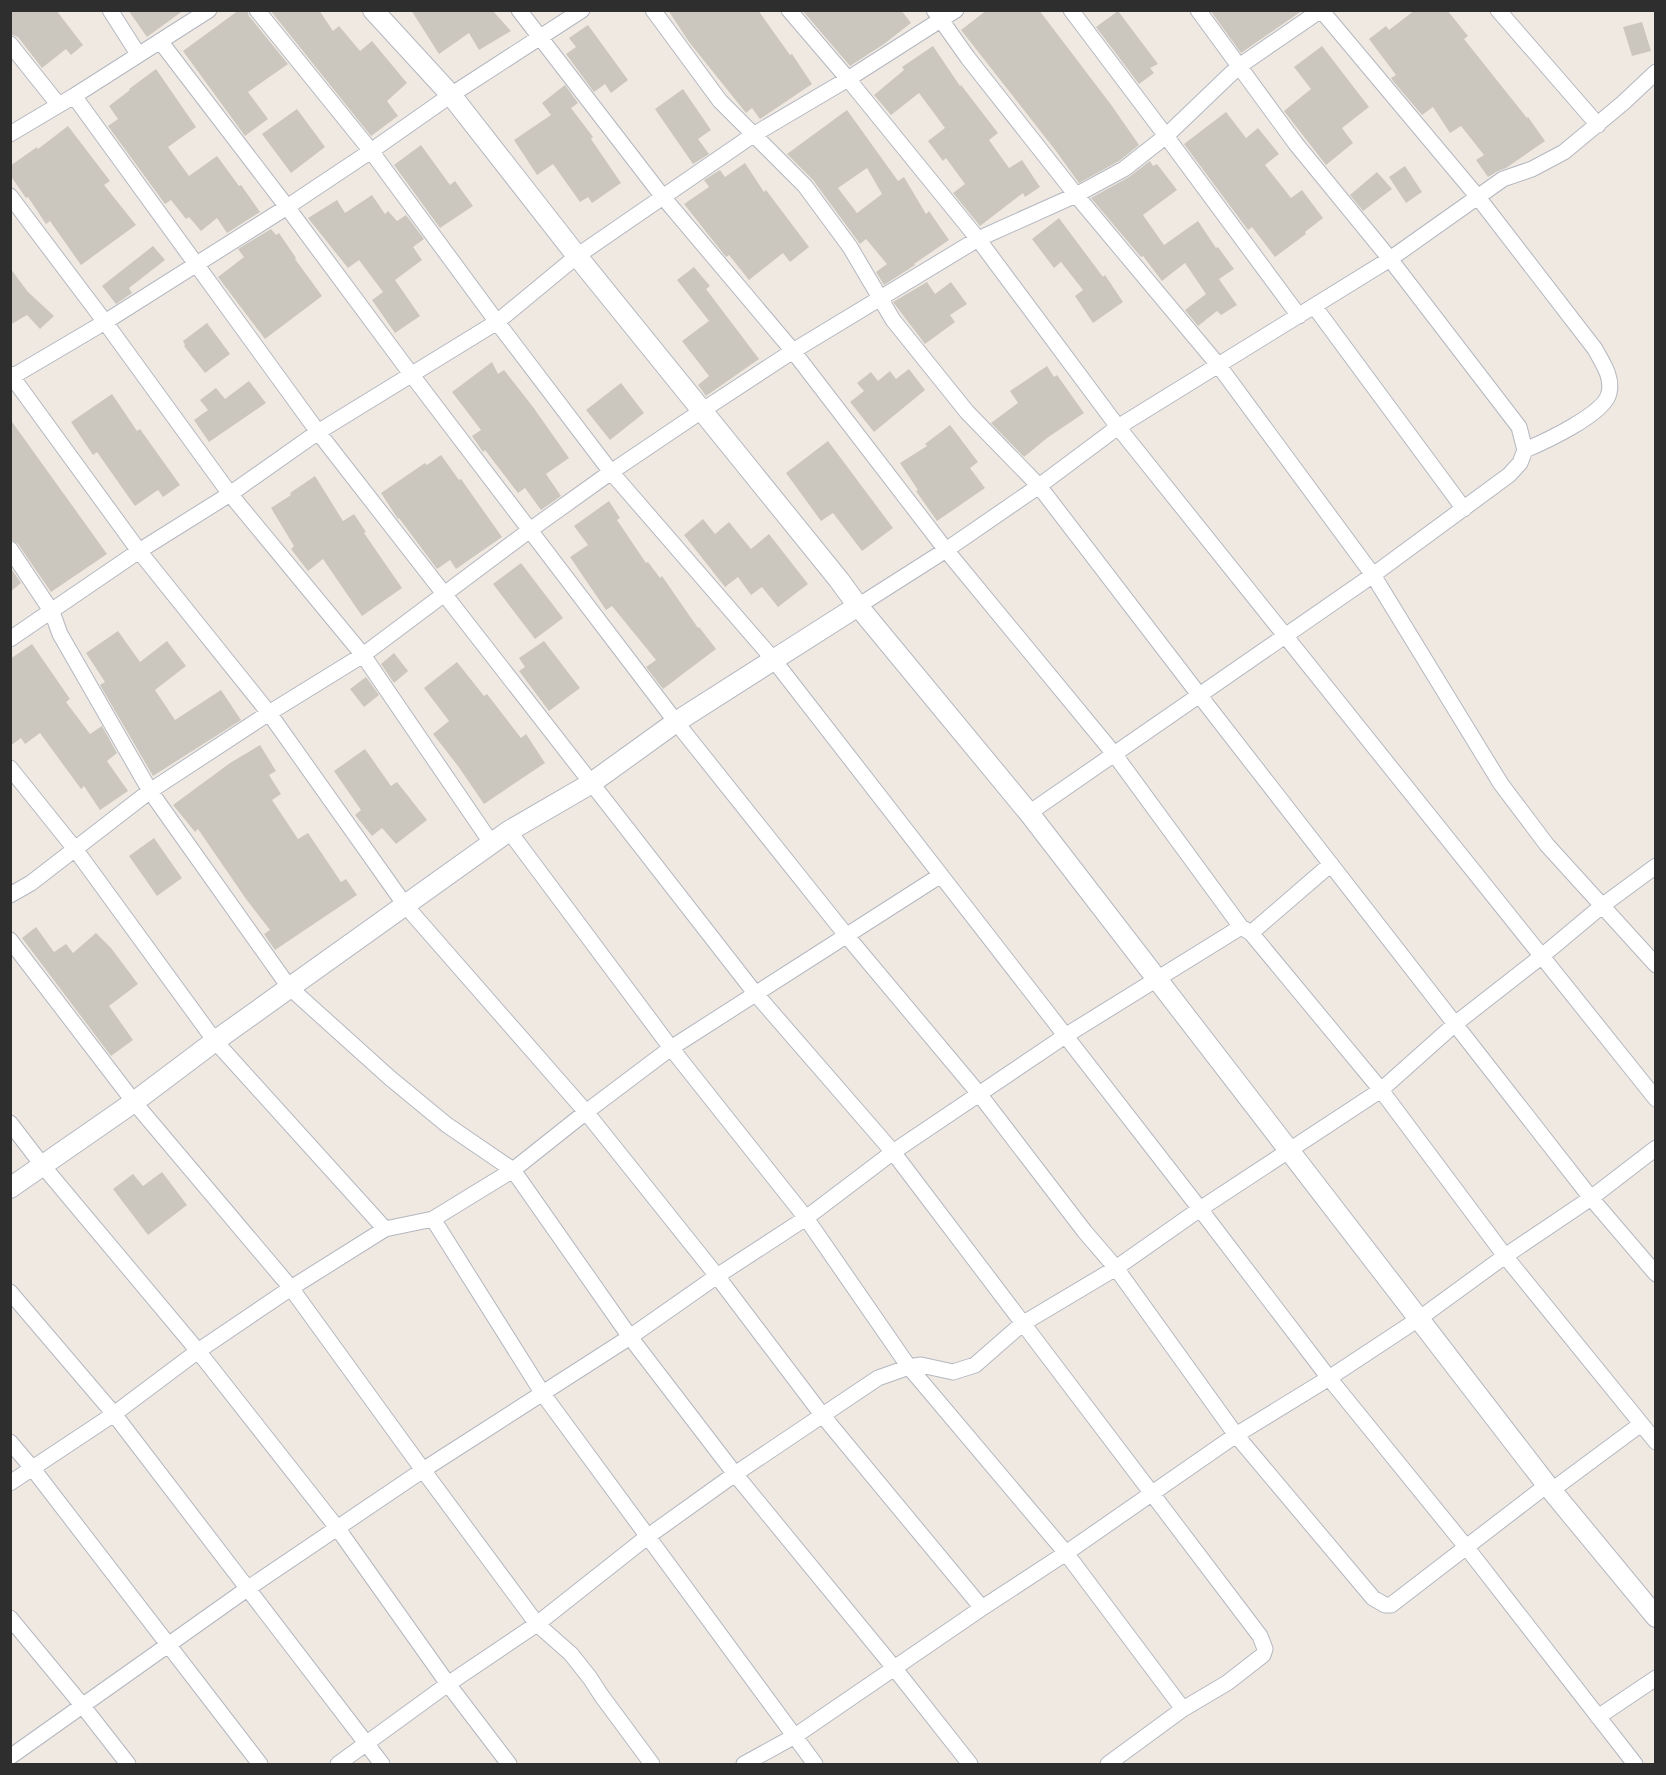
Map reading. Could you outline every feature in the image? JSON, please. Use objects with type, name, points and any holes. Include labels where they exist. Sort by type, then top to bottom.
[{"type":"street","points":[[110,10],[138,54]]},
{"type":"street","points":[[10,134],[209,10]]},
{"type":"street","points":[[257,10],[371,151],[610,472],[773,659],[1329,1378],[1467,1548],[1635,1764]]},
{"type":"street","points":[[374,10],[451,95],[858,606],[1029,813],[1550,1487],[1656,1617]]},
{"type":"street","points":[[519,10],[663,196],[793,351],[946,550],[1115,755],[1246,930],[1381,1090],[1505,1256],[1656,1443]]},
{"type":"street","points":[[582,10],[451,95],[287,207],[105,322],[11,376],[139,551],[268,713],[405,905],[586,1112],[717,1276],[823,1416],[982,1608]]},
{"type":"street","points":[[653,10],[720,101],[805,186],[850,247],[893,320],[967,412],[1039,486],[1591,1198],[1656,1274]]},
{"type":"street","points":[[789,10],[978,239],[1118,427],[1656,1099]]},
{"type":"street","points":[[10,639],[139,551],[230,494],[318,432],[497,322],[577,256],[753,135],[848,79],[938,15],[956,10]]},
{"type":"street","points":[[1071,10],[1299,316]]},
{"type":"street","points":[[1029,813],[1200,696],[1464,509],[1509,475],[1520,463],[1525,450],[1519,427],[1390,259],[1296,144],[1198,10]]},
{"type":"street","points":[[10,895],[31,883],[150,791],[268,713],[363,656],[610,472],[793,351],[978,239],[1076,195],[1124,169],[1166,136],[1238,67],[1321,10],[1477,196],[1595,350],[1608,374],[1609,394],[1600,407],[1558,436],[1525,450]]},
{"type":"street","points":[[1498,10],[1598,124]]},
{"type":"street","points":[[938,15],[968,58],[1076,195],[1219,366],[1373,575],[1501,784],[1547,844],[1656,965]]},
{"type":"street","points":[[160,41],[676,722],[846,935],[980,1095],[1085,1232],[1116,1268],[1236,1435],[1373,1598],[1385,1605],[1391,1605],[1550,1487],[1641,1424]]},
{"type":"street","points":[[10,44],[58,104]]},
{"type":"street","points":[[10,1188],[134,1102],[289,987],[509,831],[590,784],[676,722],[946,550],[1039,486],[1118,427],[1390,259],[1503,179],[1532,169],[1564,152],[1656,72]]},
{"type":"street","points":[[74,96],[318,432],[755,993],[893,1152],[1264,1642],[1263,1655],[1227,1683],[1183,1708],[1108,1764]]},
{"type":"street","points":[[10,196],[230,494],[363,656],[492,844]]},
{"type":"street","points":[[1314,306],[1464,509]]},
{"type":"street","points":[[10,549],[52,612],[60,634],[150,791],[289,987],[390,1078],[447,1125],[513,1170],[630,1337],[735,1474],[970,1764]]},
{"type":"street","points":[[10,768],[75,849],[215,1041],[386,1229]]},
{"type":"street","points":[[509,831],[671,1047],[806,1218],[909,1367],[1066,1553],[1183,1708]]},
{"type":"street","points":[[10,1757],[247,1589],[423,1470],[630,1337],[717,1276],[806,1218],[893,1152],[1065,1036],[1156,979],[1246,930],[1331,864]]},
{"type":"street","points":[[338,1764],[448,1684],[537,1624],[647,1537],[878,1377],[921,1365],[953,1372],[975,1365],[1022,1324],[1116,1268],[1200,1209],[1381,1090],[1455,1024],[1603,905],[1656,866]]},
{"type":"street","points":[[10,1483],[114,1414],[198,1351],[291,1288],[386,1229],[433,1219],[513,1170],[671,1047],[941,874]]},
{"type":"street","points":[[10,940],[134,1102],[291,1288],[537,1624],[572,1654],[652,1764]]},
{"type":"street","points":[[10,1123],[43,1166],[198,1351],[338,1529],[448,1684],[509,1764]]},
{"type":"street","points":[[744,1764],[795,1736],[1236,1435],[1329,1378],[1420,1318],[1505,1256],[1591,1198],[1656,1148]]},
{"type":"street","points":[[433,1219],[543,1394],[815,1764]]},
{"type":"street","points":[[10,1292],[114,1414],[382,1764]]},
{"type":"street","points":[[10,1442],[260,1764]]},
{"type":"street","points":[[10,1618],[128,1764]]},
{"type":"street","points":[[1598,1717],[1656,1678]]},
{"type":"building","points":[[10,10],[56,10],[83,45],[71,55],[66,49],[42,68],[18,37],[10,34]]},
{"type":"building","points":[[128,10],[184,10],[147,37]]},
{"type":"building","points":[[239,10],[247,10],[249,16],[288,64],[248,92],[268,119],[245,136],[183,51]]},
{"type":"building","points":[[270,10],[319,10],[333,31],[339,26],[360,51],[372,41],[407,83],[387,101],[398,116],[371,136]]},
{"type":"building","points":[[411,10],[492,10],[511,31],[479,50],[469,33],[439,54]]},
{"type":"building","points":[[668,10],[758,10],[812,84],[760,119],[752,108],[746,113],[689,42]]},
{"type":"building","points":[[802,10],[901,10],[911,23],[850,66]]},
{"type":"building","points":[[987,10],[1039,10],[1139,145],[1119,161],[1079,183],[961,30]]},
{"type":"building","points":[[1210,10],[1303,10],[1241,53]]},
{"type":"building","points":[[1415,10],[1447,10],[1468,36],[1464,39],[1545,141],[1506,168],[1488,177],[1476,160],[1484,155],[1461,126],[1450,133],[1433,107],[1422,115],[1393,81],[1391,78],[1396,75],[1369,39],[1386,26],[1389,30]]},
{"type":"building","points":[[1118,11],[1158,64],[1150,68],[1154,73],[1139,84],[1096,27]]},
{"type":"building","points":[[1642,22],[1651,51],[1632,56],[1623,27]]},
{"type":"building","points":[[588,25],[628,80],[611,93],[605,84],[594,92],[566,54],[576,47],[569,38]]},
{"type":"building","points":[[933,46],[960,86],[998,133],[989,140],[1009,168],[1022,160],[1040,187],[1025,197],[1023,193],[980,226],[953,193],[965,184],[946,158],[943,161],[928,141],[945,128],[919,93],[891,115],[874,95],[904,70],[902,67]]},
{"type":"building","points":[[1322,46],[1369,107],[1342,128],[1353,143],[1326,165],[1284,111],[1311,89],[1294,67]]},
{"type":"building","points":[[156,69],[196,127],[168,147],[189,176],[217,156],[260,212],[227,233],[217,218],[201,231],[189,217],[186,219],[171,200],[165,204],[108,126],[118,119],[109,106]]},
{"type":"building","points":[[565,85],[578,103],[571,108],[593,137],[591,139],[621,183],[592,203],[588,197],[580,202],[553,164],[537,175],[514,140],[551,115],[542,103]]},
{"type":"building","points":[[683,89],[711,130],[698,139],[709,154],[693,164],[655,109]]},
{"type":"building","points":[[297,109],[325,147],[291,173],[262,134]]},
{"type":"building","points":[[847,110],[898,181],[904,177],[926,214],[929,211],[949,240],[884,285],[876,272],[887,264],[866,239],[860,244],[813,180],[787,154]],"holes":[[[867,168],[882,194],[857,213],[838,188]]]},
{"type":"building","points":[[1226,112],[1246,138],[1258,128],[1279,154],[1265,165],[1291,198],[1302,190],[1323,218],[1275,257],[1252,227],[1248,230],[1184,144]]},
{"type":"building","points":[[68,126],[110,181],[104,185],[136,225],[81,265],[50,221],[46,224],[10,175],[10,166],[37,147],[38,149]]},
{"type":"building","points":[[421,145],[450,185],[455,181],[473,206],[440,228],[394,165]]},
{"type":"building","points":[[1150,161],[1153,166],[1157,164],[1177,190],[1143,215],[1164,245],[1198,221],[1234,269],[1219,279],[1237,305],[1221,315],[1217,311],[1198,326],[1185,310],[1206,294],[1185,263],[1162,281],[1143,256],[1141,257],[1091,198],[1129,177]]},
{"type":"building","points":[[745,163],[764,192],[766,190],[809,247],[790,262],[783,253],[749,280],[729,255],[726,257],[684,204],[709,187],[704,180],[720,170],[725,177]]},
{"type":"building","points":[[1405,166],[1422,192],[1406,203],[1389,177]]},
{"type":"building","points":[[1377,172],[1392,189],[1363,211],[1350,195]]},
{"type":"building","points":[[372,195],[385,214],[388,211],[397,221],[406,215],[424,239],[413,247],[422,260],[395,280],[420,316],[395,333],[372,300],[383,292],[359,260],[348,268],[308,218],[337,200],[345,213]]},
{"type":"building","points":[[1059,218],[1103,277],[1105,275],[1123,302],[1093,323],[1075,296],[1083,290],[1061,262],[1054,268],[1032,239]]},
{"type":"building","points":[[271,229],[276,235],[279,233],[322,296],[265,339],[218,277],[244,257],[238,249]]},
{"type":"building","points":[[153,246],[165,260],[129,288],[132,293],[116,304],[102,286]]},
{"type":"building","points":[[694,267],[710,286],[706,289],[759,359],[706,396],[698,385],[709,376],[682,341],[709,321],[677,280]]},
{"type":"building","points":[[10,268],[28,292],[54,316],[40,329],[27,315],[10,325]]},
{"type":"building","points":[[927,282],[935,294],[951,282],[967,304],[950,315],[955,322],[925,344],[893,302]]},
{"type":"building","points":[[207,323],[230,354],[205,373],[184,346],[183,341]]},
{"type":"building","points":[[492,362],[498,374],[504,370],[569,458],[546,474],[561,496],[541,510],[525,488],[518,493],[485,450],[483,452],[472,436],[481,430],[452,392]]},
{"type":"building","points":[[1047,366],[1054,377],[1057,375],[1084,413],[1024,457],[991,423],[1018,403],[1010,391]]},
{"type":"building","points":[[909,369],[925,390],[874,432],[850,402],[864,391],[857,383],[871,372],[878,381],[890,371],[896,379]]},
{"type":"building","points":[[249,381],[266,403],[209,442],[194,420],[208,410],[200,400],[216,388],[225,399]]},
{"type":"building","points":[[621,383],[644,413],[610,440],[586,410]]},
{"type":"building","points":[[112,394],[137,431],[140,429],[180,485],[163,497],[158,490],[135,506],[97,452],[93,455],[71,422]]},
{"type":"building","points":[[10,419],[107,554],[51,592],[18,544],[10,539]]},
{"type":"building","points":[[950,425],[978,462],[970,468],[985,488],[937,521],[900,463],[927,446],[925,444]]},
{"type":"building","points":[[828,441],[893,528],[862,551],[833,513],[821,521],[786,473]]},
{"type":"building","points":[[441,455],[502,537],[456,569],[450,560],[437,569],[381,493],[425,463],[427,465]]},
{"type":"building","points":[[315,476],[343,521],[354,514],[366,532],[364,533],[402,588],[362,616],[323,559],[308,571],[291,549],[294,546],[271,508]]},
{"type":"building","points":[[609,501],[620,518],[617,520],[646,563],[648,562],[660,578],[662,576],[698,628],[716,649],[663,689],[646,667],[656,660],[612,606],[606,610],[570,557],[588,545],[574,526]]},
{"type":"building","points":[[703,519],[715,534],[729,522],[751,549],[769,534],[808,584],[778,607],[762,587],[751,595],[738,577],[725,587],[684,535]]},
{"type":"building","points":[[521,563],[563,618],[535,639],[493,584]]},
{"type":"building","points":[[10,567],[21,583],[10,592]]},
{"type":"building","points":[[118,631],[140,662],[167,641],[186,666],[155,690],[175,720],[221,690],[241,720],[153,776],[100,685],[105,682],[86,653]]},
{"type":"building","points":[[544,641],[580,688],[549,711],[519,671],[525,667],[519,658]]},
{"type":"building","points":[[32,644],[70,699],[66,702],[90,734],[102,726],[117,753],[107,761],[128,791],[100,810],[84,786],[81,789],[40,733],[25,744],[21,738],[10,746],[10,659]]},
{"type":"building","points":[[394,653],[408,671],[394,683],[381,664]]},
{"type":"building","points":[[457,662],[484,696],[487,694],[521,738],[526,734],[545,763],[484,804],[433,734],[449,721],[424,688]]},
{"type":"building","points":[[366,677],[379,695],[364,707],[350,689]]},
{"type":"building","points":[[260,745],[276,771],[269,775],[281,794],[272,800],[298,839],[308,833],[341,882],[346,879],[357,895],[275,950],[264,934],[270,930],[198,829],[195,832],[173,805],[230,763]]},
{"type":"building","points":[[365,749],[391,786],[397,782],[427,820],[396,844],[382,828],[372,836],[355,815],[361,810],[334,771]]},
{"type":"building","points":[[154,838],[182,878],[157,896],[129,856]]},
{"type":"building","points":[[36,927],[54,952],[66,944],[73,953],[96,933],[111,948],[138,984],[109,1006],[133,1040],[111,1056],[22,938]]},
{"type":"building","points":[[162,1172],[187,1205],[148,1235],[113,1189],[133,1174],[143,1186]]}]
